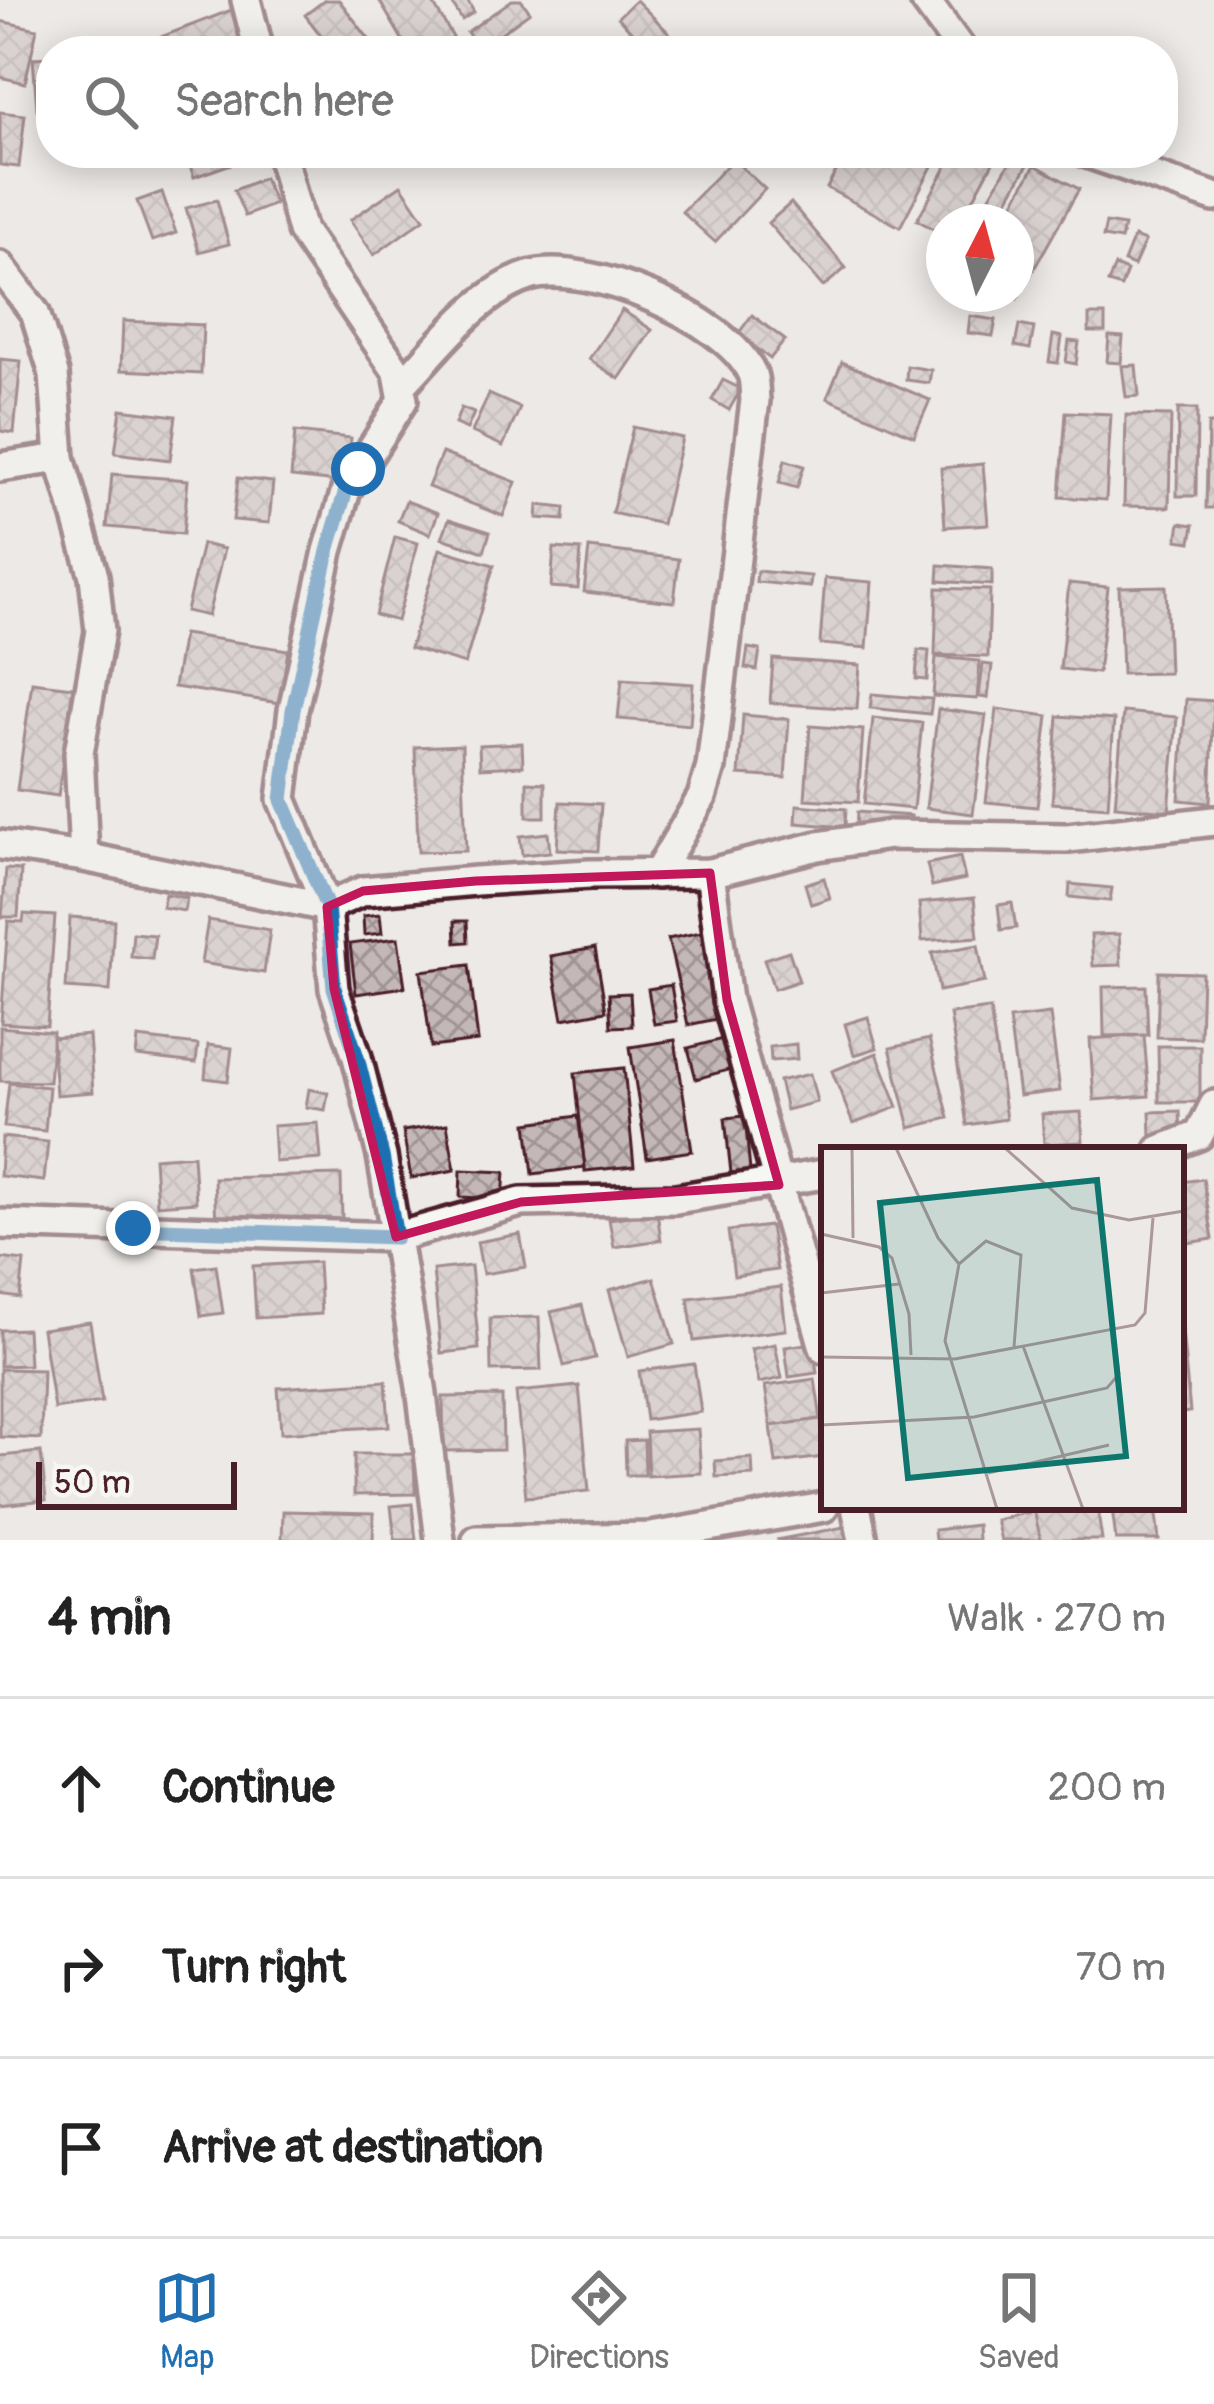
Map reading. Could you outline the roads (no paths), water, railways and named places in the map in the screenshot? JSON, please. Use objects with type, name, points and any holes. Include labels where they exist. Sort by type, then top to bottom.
[{"type":"street","points":[[246,0],[255,36]]},
{"type":"street","points":[[925,0],[951,36]]},
{"type":"street","points":[[285,168],[302,231],[402,385],[403,400],[346,490],[328,551],[293,710],[282,800],[327,907],[334,988],[382,1156],[422,1387],[440,1540]]},
{"type":"street","points":[[1130,168],[1214,197]]},
{"type":"street","points":[[0,266],[35,313],[48,354],[54,374],[60,458],[94,576],[100,631],[79,753],[84,857]]},
{"type":"street","points":[[402,385],[492,295],[531,276],[567,274],[626,284],[651,296],[706,328],[752,374],[754,400],[711,767],[702,797],[657,874]]},
{"type":"street","points":[[0,467],[60,458]]},
{"type":"street","points":[[0,845],[84,857],[327,907],[363,891],[499,879],[710,873],[818,846],[890,835],[1068,838],[1214,821]]},
{"type":"street","points":[[710,873],[728,1000],[821,1337]]},
{"type":"street","points":[[1168,1147],[1199,1135],[1214,1105]]},
{"type":"street","points":[[0,1224],[396,1237],[521,1202],[676,1199],[821,1175]]},
{"type":"street","points":[[477,1540],[651,1537],[821,1508]]},
{"type":"street","points":[[857,1510],[863,1540]]}]
